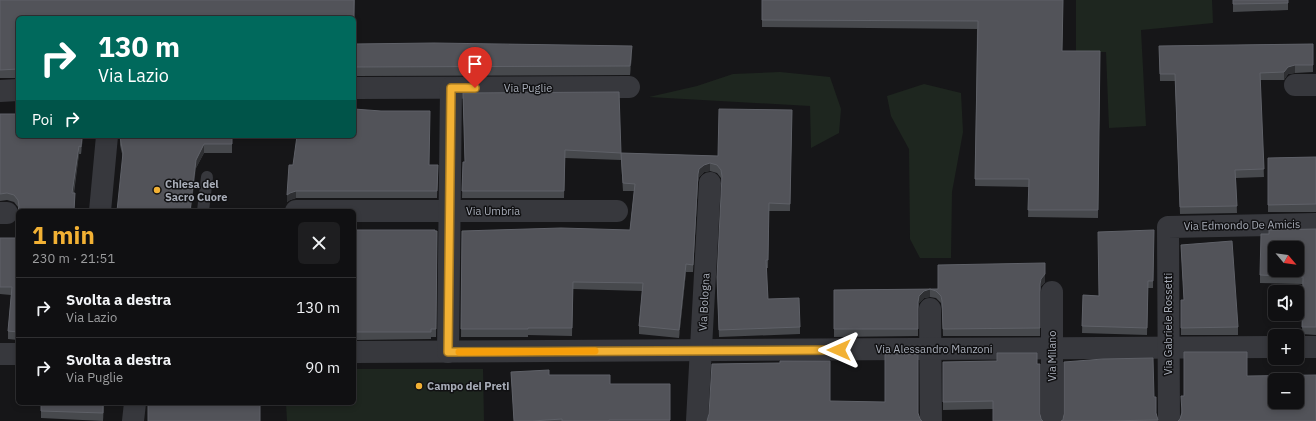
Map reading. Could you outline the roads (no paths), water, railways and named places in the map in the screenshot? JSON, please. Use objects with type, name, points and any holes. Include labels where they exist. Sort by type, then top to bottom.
[{"type":"street","points":[[1295,85],[1316,85]]},
{"type":"street","name":"Via Puglie","points":[[356,88],[629,87]]},
{"type":"street","points":[[448,352],[451,88]]},
{"type":"street","points":[[0,90],[16,90]]},
{"type":"street","points":[[100,209],[107,138]]},
{"type":"street","name":"Via Bologna","points":[[697,421],[710,182]]},
{"type":"street","name":"Via Umbria","points":[[356,211],[617,211]]},
{"type":"street","name":"Via Edmondo De Amicis","points":[[1168,227],[1316,224]]},
{"type":"street","name":"Via Gabriele Rossetti","points":[[1168,227],[1169,421]]},
{"type":"street","name":"Via Milano","points":[[1052,292],[1052,421]]},
{"type":"street","points":[[930,309],[931,421]]},
{"type":"street","name":"Via Alessandro Manzoni","points":[[356,352],[1268,347]]},
{"type":"street","points":[[1304,347],[1316,347]]},
{"type":"street","points":[[0,354],[16,354]]},
{"type":"street","points":[[133,421],[135,405]]},
{"type":"lane","points":[[203,209],[207,177]]},
{"type":"place","name":"Chiesa del Sacro Cuore","points":[[157,190]]},
{"type":"place","name":"Campo dei Preti","points":[[419,386]]}]
